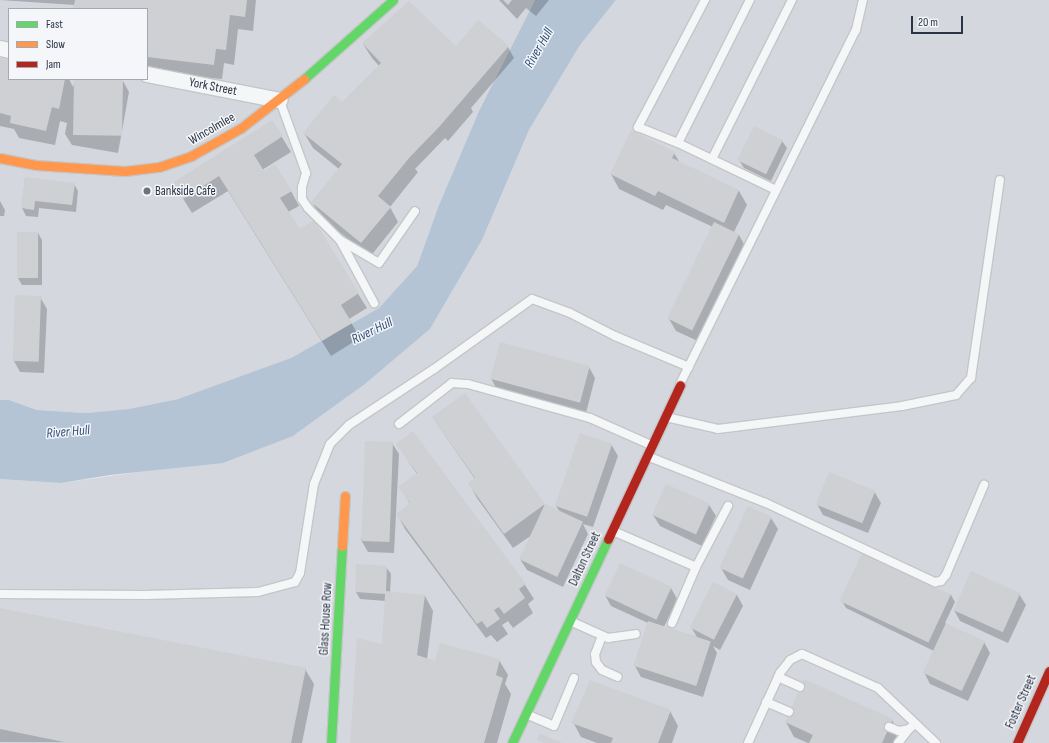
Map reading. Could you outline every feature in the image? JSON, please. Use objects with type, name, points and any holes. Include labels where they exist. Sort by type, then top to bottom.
[{"type":"street","name":"Wincolmlee","points":[[0,158],[36,165],[117,170],[159,167],[191,156],[241,128],[279,100],[344,45],[393,0]]},
{"type":"street","name":"York Street","points":[[148,74],[279,100]]},
{"type":"street","name":"Dalton Street","points":[[512,743],[680,385]]},
{"type":"street","name":"Glass House Row","points":[[332,743],[345,496]]},
{"type":"street","name":"Foster Street","points":[[1017,743],[1049,671]]},
{"type":"lane","points":[[705,0],[638,127],[678,143],[776,190]]},
{"type":"lane","points":[[678,143],[750,0]]},
{"type":"lane","points":[[712,159],[792,0]]},
{"type":"lane","points":[[680,385],[856,30],[863,0]]},
{"type":"lane","points":[[279,100],[306,173],[302,187],[302,199],[308,208],[340,240],[379,264],[415,211]]},
{"type":"lane","points":[[666,416],[718,429],[902,406],[956,395],[971,378],[1000,180]]},
{"type":"lane","points":[[340,240],[374,303]]},
{"type":"lane","points":[[0,594],[258,592],[295,582],[300,573],[314,484],[330,444],[349,425],[434,369],[532,299],[570,312],[615,336],[688,367]]},
{"type":"lane","points":[[399,424],[452,383],[468,384],[590,418],[652,445]]},
{"type":"lane","points":[[647,456],[766,503],[935,582],[941,581],[946,575],[984,485]]},
{"type":"lane","points":[[672,623],[696,567],[728,506]]},
{"type":"lane","points":[[612,530],[696,567]]},
{"type":"lane","points":[[570,621],[608,638],[636,634]]},
{"type":"lane","points":[[602,636],[595,654],[596,662],[602,670],[618,677]]},
{"type":"lane","points":[[748,743],[778,677],[790,660],[802,654],[878,688],[912,726],[936,743]]},
{"type":"lane","points":[[778,677],[800,687]]},
{"type":"lane","points":[[526,713],[554,726],[574,678]]},
{"type":"lane","points":[[766,702],[789,712]]},
{"type":"lane","points":[[889,727],[900,731],[912,726]]},
{"type":"lane","points":[[898,743],[912,726]]},
{"type":"shaded area","points":[[0,0],[535,0],[479,111],[439,205],[417,266],[379,308],[291,358],[178,399],[129,409],[86,413],[37,410],[9,400],[0,400]]},
{"type":"shaded area","points":[[616,0],[1049,0],[1049,743],[0,743],[0,479],[61,483],[161,469],[293,436],[365,384],[430,329],[482,240],[529,130],[580,45]]},
{"type":"water","name":"River Hull","points":[[535,0],[616,0],[580,45],[529,130],[482,240],[430,329],[365,384],[293,436],[223,463],[110,475],[61,483],[0,479],[0,400],[9,400],[37,410],[86,413],[129,409],[178,399],[291,358],[379,308],[417,266],[439,205],[479,111]]},
{"type":"building","points":[[75,0],[247,0],[245,17],[230,15],[226,50],[216,49],[214,65],[148,57],[148,8],[73,8]]},
{"type":"building","points":[[503,0],[512,0],[508,5]]},
{"type":"building","points":[[409,1],[456,46],[478,20],[509,46],[439,127],[410,157],[378,196],[391,207],[361,243],[311,202],[342,164],[303,133],[334,95],[342,102],[381,63],[362,43]]},
{"type":"building","points":[[0,58],[8,60],[8,80],[65,80],[59,109],[52,107],[46,131],[10,123],[11,116],[0,113]]},
{"type":"building","points":[[74,80],[123,80],[122,136],[73,135]]},
{"type":"building","points":[[272,120],[283,136],[254,155],[264,171],[275,164],[292,191],[280,198],[300,229],[314,220],[359,293],[341,305],[352,323],[322,341],[219,176],[183,199],[172,183]]},
{"type":"building","points":[[754,126],[783,140],[766,174],[737,160]]},
{"type":"building","points":[[631,130],[675,152],[672,158],[739,190],[724,223],[658,191],[655,196],[610,174]]},
{"type":"building","points":[[25,177],[75,183],[72,205],[35,201],[34,210],[21,208]]},
{"type":"building","points":[[714,222],[739,234],[692,330],[667,318]]},
{"type":"building","points":[[17,232],[38,232],[38,278],[17,278]]},
{"type":"building","points":[[15,295],[41,296],[39,362],[13,361]]},
{"type":"building","points":[[500,342],[590,366],[580,403],[490,379]]},
{"type":"building","points":[[465,393],[545,504],[504,534],[468,483],[475,478],[432,417]]},
{"type":"building","points":[[413,431],[526,584],[519,589],[525,598],[504,614],[499,607],[494,610],[500,619],[487,628],[482,621],[477,624],[396,514],[410,503],[398,487],[417,473],[396,444]]},
{"type":"building","points":[[580,433],[612,444],[587,517],[555,506]]},
{"type":"building","points":[[365,441],[393,442],[389,542],[362,541]]},
{"type":"building","points":[[829,472],[875,491],[862,523],[816,504]]},
{"type":"building","points":[[666,484],[710,504],[696,535],[652,515]]},
{"type":"building","points":[[545,504],[583,522],[557,577],[519,559]]},
{"type":"building","points":[[748,506],[772,517],[743,579],[719,568]]},
{"type":"building","points":[[862,553],[951,594],[928,642],[840,601]]},
{"type":"building","points":[[620,563],[672,587],[656,620],[605,596]]},
{"type":"building","points":[[356,564],[387,566],[386,591],[425,595],[417,655],[435,661],[440,643],[500,659],[496,675],[503,678],[484,743],[350,743],[357,638],[382,644],[385,594],[355,592]]},
{"type":"building","points":[[971,571],[1020,593],[1003,632],[954,610]]},
{"type":"building","points":[[713,582],[737,594],[714,640],[690,627]]},
{"type":"building","points":[[0,608],[306,668],[291,743],[69,743],[0,729]]},
{"type":"building","points":[[648,621],[711,641],[696,686],[633,666]]},
{"type":"building","points":[[946,623],[985,641],[962,691],[923,673]]},
{"type":"building","points":[[804,679],[893,719],[882,743],[809,743],[813,735],[785,722]]},
{"type":"building","points":[[590,680],[671,710],[658,743],[611,743],[613,738],[571,723]]},
{"type":"building","points":[[539,733],[562,743],[545,743],[537,740]]},
{"type":"traffic: fast","points":[[304,79],[393,0]]},
{"type":"traffic: fast","points":[[512,743],[608,539]]},
{"type":"traffic: fast","points":[[331,743],[342,546]]},
{"type":"traffic: slow","points":[[0,158],[36,165],[125,171],[159,167],[191,156],[241,128],[304,79]]},
{"type":"traffic: slow","points":[[342,546],[345,496]]},
{"type":"traffic: jam","points":[[608,539],[680,385]]},
{"type":"traffic: jam","points":[[1017,743],[1049,671]]},
{"type":"place","name":"Bankside Cafe","points":[[147,191]]}]
